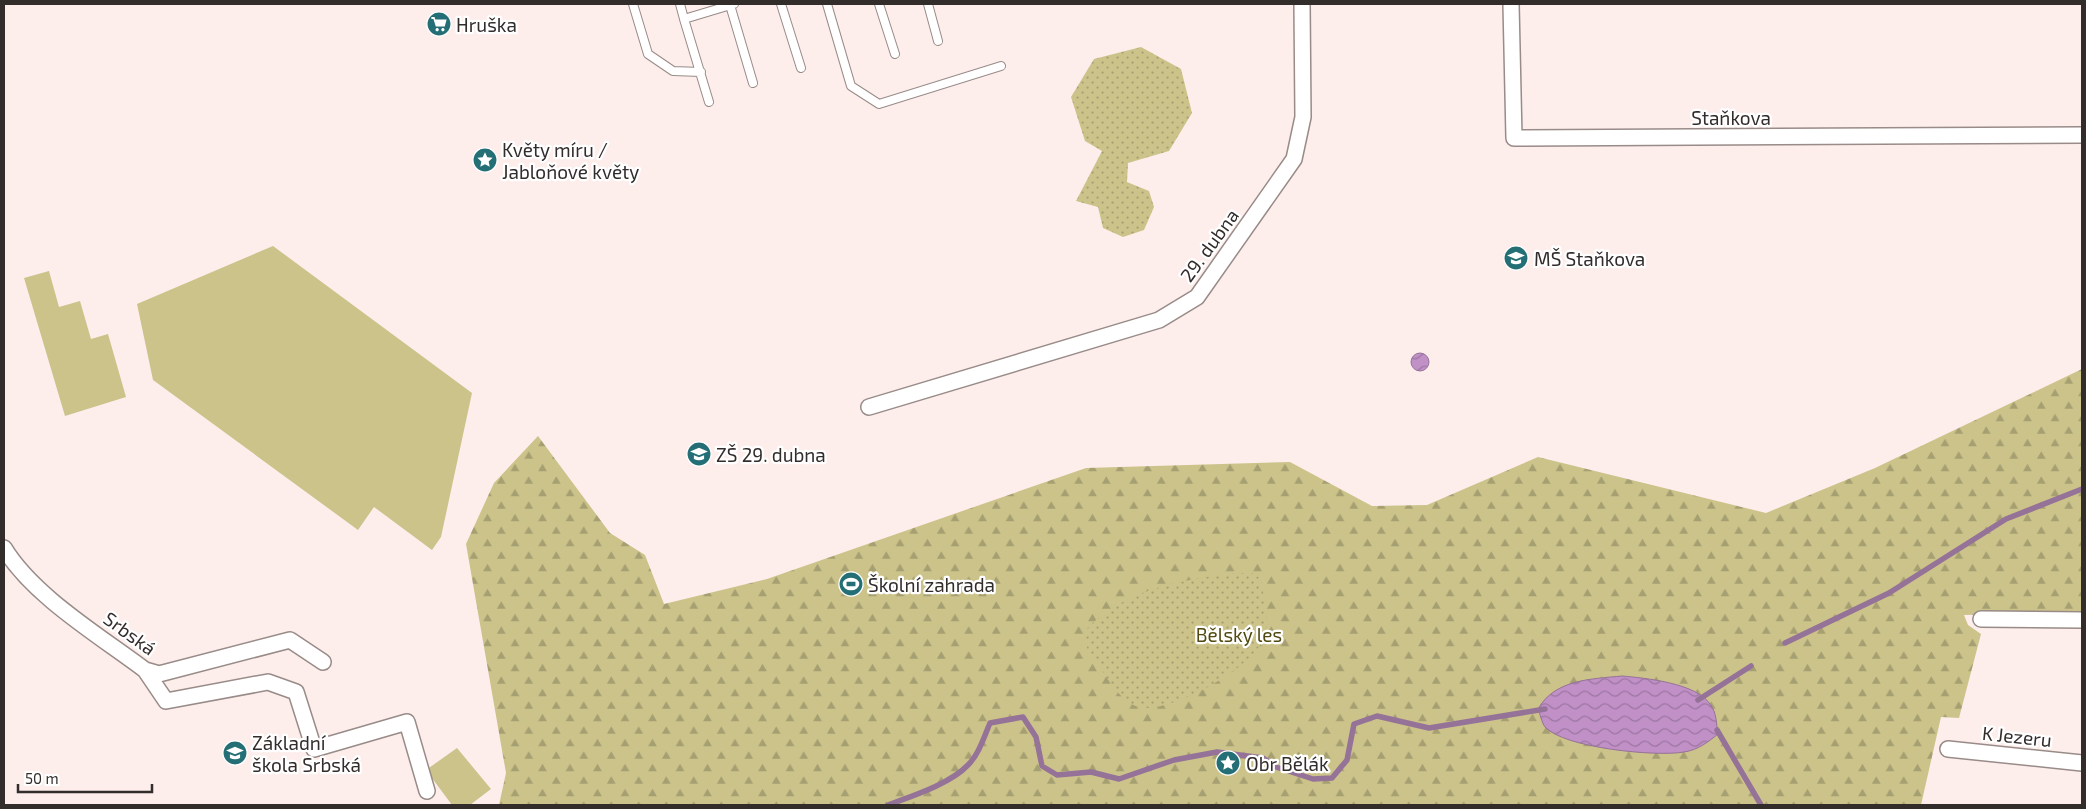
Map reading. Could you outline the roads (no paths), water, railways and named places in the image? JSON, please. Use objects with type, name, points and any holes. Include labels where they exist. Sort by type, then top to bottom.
[{"type":"street","name":"29. dubna","points":[[869,407],[1159,320],[1197,297],[1294,159],[1303,117],[1302,4]]},
{"type":"street","name":"Staňkova","points":[[1511,4],[1514,138],[2082,135]]},
{"type":"street","name":"Srbská","points":[[4,548],[14,565],[31,584],[145,670],[159,674],[290,640],[323,662]]},
{"type":"street","points":[[1981,619],[2082,620]]},
{"type":"street","points":[[145,670],[166,701],[268,682],[296,692],[314,749],[407,722],[427,791]]},
{"type":"street","name":"K Jezeru","points":[[1948,749],[2082,763]]},
{"type":"lane","points":[[633,4],[648,54],[673,71],[700,72]]},
{"type":"lane","points":[[680,4],[709,102]]},
{"type":"lane","points":[[684,19],[732,4],[753,83]]},
{"type":"lane","points":[[781,4],[800,68]]},
{"type":"lane","points":[[827,4],[851,86],[879,104],[1001,66]]},
{"type":"lane","points":[[879,4],[895,54]]},
{"type":"lane","points":[[928,4],[938,42]]},
{"type":"water","points":[[1416,353],[1424,353],[1429,358],[1427,369],[1416,371],[1411,366],[1411,358]]},
{"type":"water","points":[[1622,676],[1669,683],[1694,691],[1712,707],[1718,734],[1703,745],[1689,751],[1654,753],[1633,752],[1590,745],[1555,734],[1545,727],[1538,709],[1545,699],[1554,692],[1575,682]]},
{"type":"waterway","points":[[1785,643],[1889,593],[2006,519],[2082,489]]},
{"type":"waterway","points":[[1698,700],[1751,666]]},
{"type":"waterway","points":[[888,805],[941,784],[960,772],[975,756],[990,723],[1023,717],[1036,737],[1042,766],[1057,775],[1091,772],[1119,779],[1174,760],[1217,752],[1263,758],[1276,767],[1313,779],[1332,778],[1347,760],[1354,724],[1377,716],[1429,728],[1545,709]]},
{"type":"waterway","points":[[1717,730],[1761,805]]},
{"type":"place","name":"Hruška","points":[[439,24]]},
{"type":"place","name":"Květy míru / Jabloňové květy","points":[[485,160]]},
{"type":"place","name":"MŠ Staňkova","points":[[1516,258]]},
{"type":"place","name":"ZŠ 29. dubna","points":[[699,454]]},
{"type":"place","name":"Školní zahrada","points":[[851,584]]},
{"type":"place","name":"Základní škola Srbská","points":[[235,753]]},
{"type":"place","name":"Obr Bělák","points":[[1228,763]]},
{"type":"park label","name":"Bělský les","points":[[1239,634]]}]
